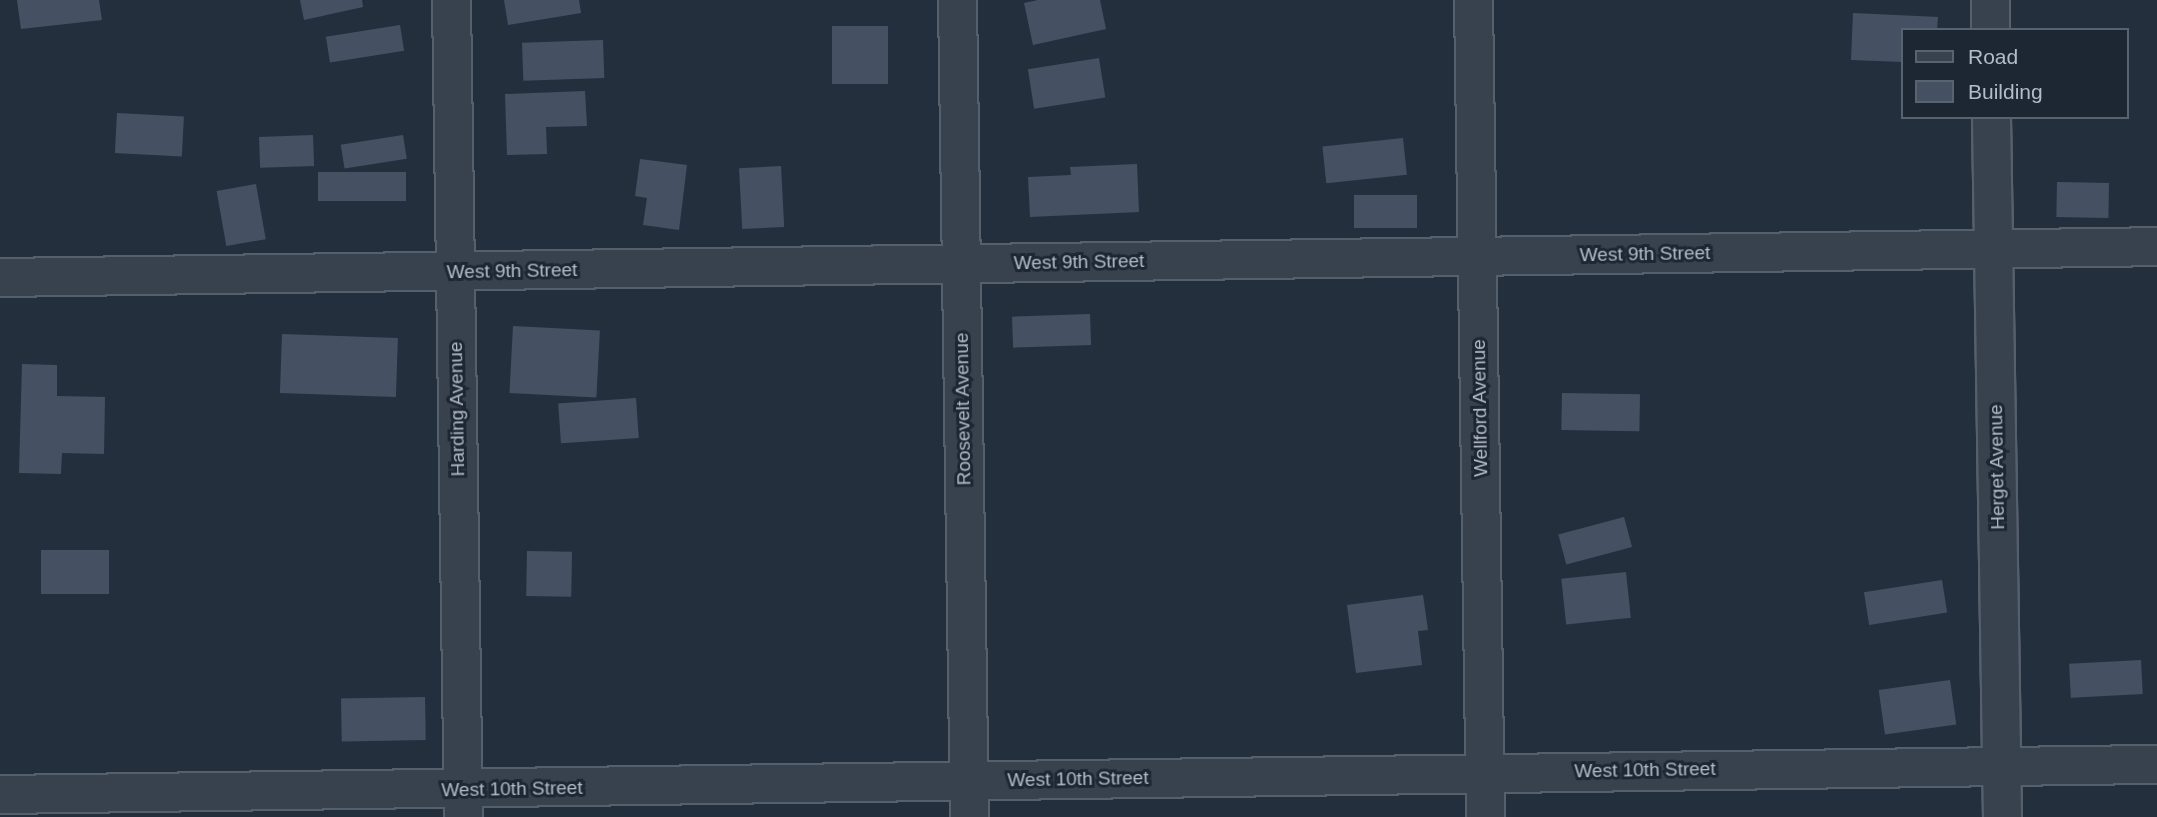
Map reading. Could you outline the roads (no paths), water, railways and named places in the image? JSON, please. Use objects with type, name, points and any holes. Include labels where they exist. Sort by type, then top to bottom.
[{"type":"street","name":"Harding Avenue","points":[[451,0],[463,804]]},
{"type":"street","name":"Roosevelt Avenue","points":[[957,0],[969,817]]},
{"type":"street","name":"Wellford Avenue","points":[[1474,0],[1485,817]]},
{"type":"street","points":[[1990,0],[1990,28]]},
{"type":"street","name":"Herget Avenue","points":[[1992,119],[2002,817]]},
{"type":"street","name":"West 9th Street","points":[[0,277],[2157,246]]},
{"type":"street","name":"West 10th Street","points":[[0,794],[463,804],[969,781],[1485,771],[2157,764]]}]
